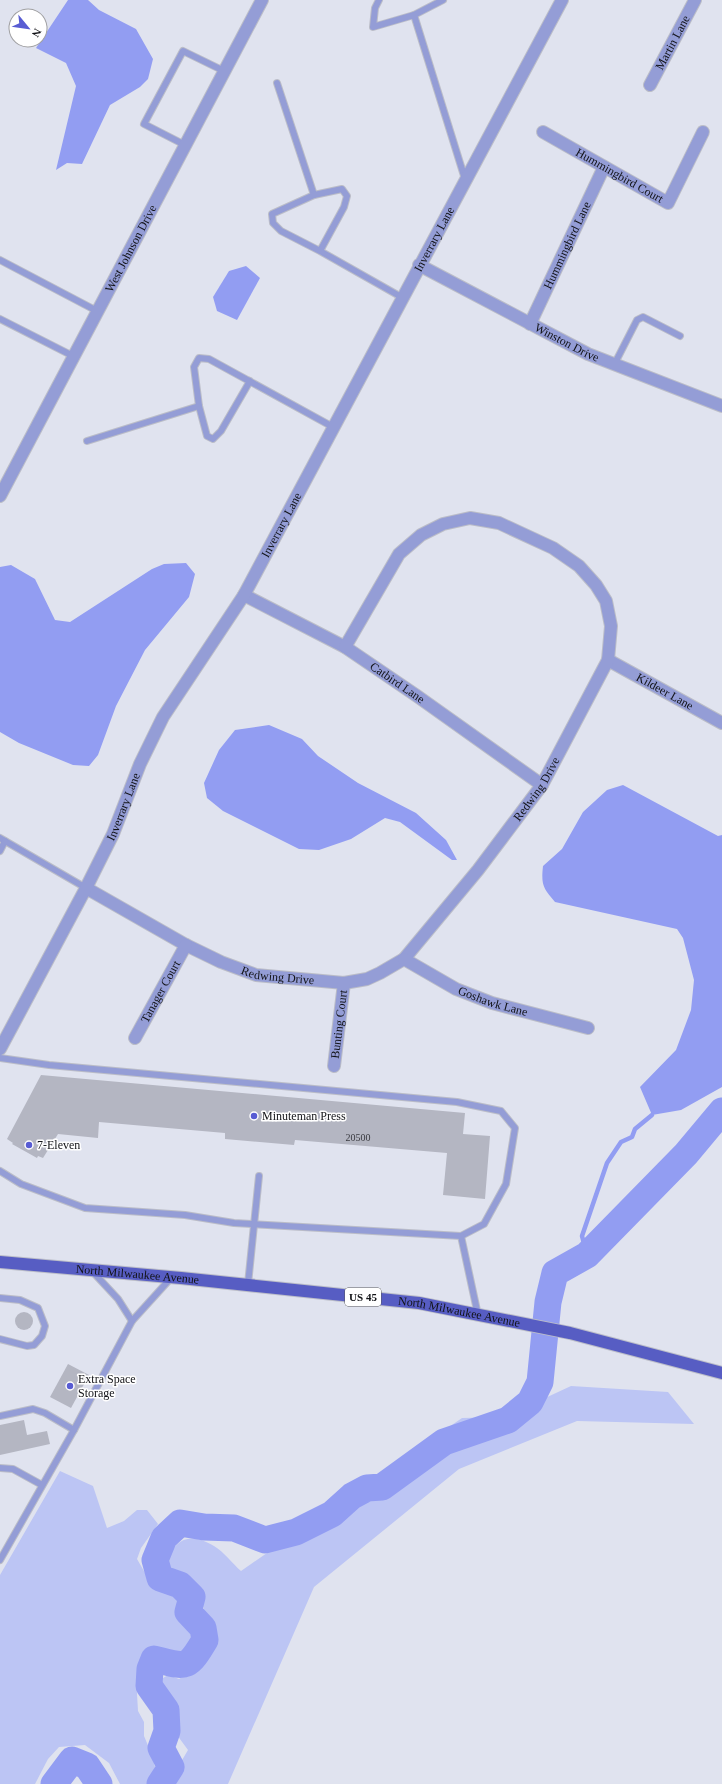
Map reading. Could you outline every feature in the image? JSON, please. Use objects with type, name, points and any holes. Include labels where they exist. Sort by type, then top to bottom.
[{"type":"main road","name":"North Milwaukee Avenue","points":[[0,1262],[248,1284],[419,1302],[570,1333],[720,1370]]},
{"type":"street","name":"West Johnson Drive","points":[[0,496],[262,0]]},
{"type":"street","name":"Inverrary Lane","points":[[0,1049],[86,888],[113,834],[140,764],[163,717],[244,595],[403,298],[419,265],[562,0]]},
{"type":"street","name":"Martin Lane","points":[[650,85],[695,0]]},
{"type":"street","name":"Hummingbird Court","points":[[543,132],[668,203],[703,132]]},
{"type":"street","name":"Hummingbird Lane","points":[[530,324],[604,167]]},
{"type":"street","name":"Winston Drive","points":[[419,265],[588,354],[722,406]]},
{"type":"street","points":[[694,395],[722,413]]},
{"type":"street","name":"Redwing Drive","points":[[86,888],[186,945],[221,962],[256,975],[344,983],[367,979],[404,958],[478,870],[542,785],[608,660],[611,626],[606,601],[596,585],[579,566],[552,548],[499,523],[470,518],[443,524],[421,535],[399,554],[345,647]]},
{"type":"street","name":"Catbird Lane","points":[[244,595],[345,647],[542,785]]},
{"type":"street","name":"Kildeer Lane","points":[[608,660],[722,723]]},
{"type":"street","name":"Tanager Court","points":[[135,1038],[186,945]]},
{"type":"street","name":"Goshawk Lane","points":[[404,958],[456,989],[492,1003],[588,1028]]},
{"type":"street","name":"Bunting Court","points":[[334,1066],[344,983]]},
{"type":"lane","points":[[380,0],[375,8],[373,27],[414,14],[443,0]]},
{"type":"lane","points":[[414,14],[466,180]]},
{"type":"lane","points":[[185,145],[144,124],[147,117],[183,51],[224,71]]},
{"type":"lane","points":[[277,84],[314,195]]},
{"type":"lane","points":[[320,251],[344,207],[347,196],[342,189],[314,195],[272,214],[272,223],[281,231],[320,251],[403,298]]},
{"type":"lane","points":[[0,260],[97,311]]},
{"type":"lane","points":[[614,364],[637,320],[643,317],[680,336]]},
{"type":"lane","points":[[0,319],[73,356]]},
{"type":"lane","points":[[250,381],[221,431],[213,439],[207,436],[199,406],[194,367],[199,358],[209,359],[250,381],[333,428]]},
{"type":"lane","points":[[87,441],[199,406]]},
{"type":"lane","points":[[0,851],[3,840],[86,888]]},
{"type":"lane","points":[[0,1058],[57,1066],[456,1102],[501,1111],[515,1128],[506,1184],[484,1224],[461,1236],[234,1223],[185,1215],[86,1208],[21,1184],[0,1171]]},
{"type":"lane","points":[[248,1284],[259,1176]]},
{"type":"lane","points":[[461,1236],[478,1315]]},
{"type":"lane","points":[[91,1270],[118,1299],[132,1321]]},
{"type":"lane","points":[[0,1560],[74,1430],[132,1321],[172,1277]]},
{"type":"lane","points":[[0,1298],[20,1300],[38,1308],[45,1326],[42,1336],[34,1345],[26,1346],[0,1339]]},
{"type":"lane","points":[[0,1416],[33,1409],[45,1413],[74,1430]]},
{"type":"lane","points":[[0,1468],[13,1469],[42,1485]]},
{"type":"shaded area","points":[[571,1386],[668,1392],[694,1424],[577,1421],[459,1469],[314,1587],[228,1784],[168,1784],[188,1750],[177,1735],[177,1721],[173,1704],[162,1683],[163,1678],[168,1675],[179,1679],[197,1669],[207,1656],[211,1638],[208,1620],[197,1591],[166,1563],[174,1548],[179,1543],[184,1540],[198,1539],[214,1546],[241,1571],[462,1418],[504,1417]]},
{"type":"shaded area","points":[[60,1471],[93,1486],[107,1528],[124,1521],[137,1510],[147,1510],[158,1524],[141,1548],[137,1559],[152,1585],[173,1594],[178,1599],[194,1639],[187,1651],[178,1656],[153,1651],[147,1655],[141,1669],[137,1694],[138,1711],[144,1722],[144,1736],[155,1767],[148,1784],[120,1784],[109,1763],[85,1745],[59,1747],[48,1759],[35,1784],[0,1784],[0,1575]]},
{"type":"water","points":[[68,0],[88,0],[99,10],[136,29],[153,59],[148,79],[140,87],[110,105],[82,164],[67,163],[56,170],[76,86],[66,63],[36,48],[48,48],[48,30]]},
{"type":"water","points":[[246,266],[260,278],[237,320],[217,311],[213,297],[229,271]]},
{"type":"water","points":[[186,563],[195,574],[189,597],[145,650],[116,706],[98,755],[89,766],[73,765],[19,743],[0,732],[0,567],[11,565],[35,579],[55,620],[70,622],[152,569],[164,564]]},
{"type":"water","points":[[269,725],[302,739],[318,756],[358,783],[416,813],[446,840],[457,860],[452,860],[400,822],[385,818],[351,839],[319,850],[299,849],[223,811],[207,798],[204,783],[219,750],[235,730]]},
{"type":"water","points":[[623,785],[718,836],[722,835],[722,1087],[681,1110],[652,1115],[640,1087],[676,1050],[691,1010],[694,980],[683,938],[677,929],[555,902],[545,889],[542,878],[543,866],[562,849],[583,812],[607,790]]},
{"type":"building","points":[[41,1075],[465,1113],[463,1134],[490,1136],[485,1199],[443,1195],[447,1153],[295,1140],[294,1145],[225,1139],[225,1133],[99,1122],[98,1138],[58,1134],[43,1158],[38,1156],[37,1158],[12,1144],[13,1143],[7,1139]]},
{"type":"building","points":[[24,1312],[30,1315],[33,1321],[30,1327],[24,1330],[18,1327],[15,1321],[18,1315]]},
{"type":"building","name":"Extra Space Storage","points":[[68,1364],[89,1375],[71,1408],[50,1397]]},
{"type":"building","points":[[24,1420],[27,1435],[47,1431],[50,1444],[0,1455],[0,1425]]},
{"type":"waterway","points":[[160,1784],[171,1767],[161,1748],[167,1731],[166,1710],[149,1686],[150,1669],[154,1659],[173,1664],[185,1664],[194,1657],[205,1640],[203,1628],[188,1612],[192,1597],[180,1585],[160,1578],[155,1560],[164,1538],[180,1523],[204,1527],[234,1528],[265,1540],[296,1532],[332,1514],[352,1496],[367,1488],[382,1487],[444,1442],[508,1420],[530,1402],[540,1382],[548,1302],[555,1273],[587,1255],[686,1154],[722,1111]]},
{"type":"waterway","points":[[587,1255],[582,1236],[607,1163],[621,1142],[632,1137],[635,1129],[652,1115]]},
{"type":"waterway","points":[[54,1784],[72,1760],[87,1766],[99,1784]]},
{"type":"place","name":"Minuteman Press","points":[[254,1116]]},
{"type":"place","name":"7-Eleven","points":[[29,1145]]},
{"type":"place","name":"Extra Space Storage","points":[[70,1386]]}]
